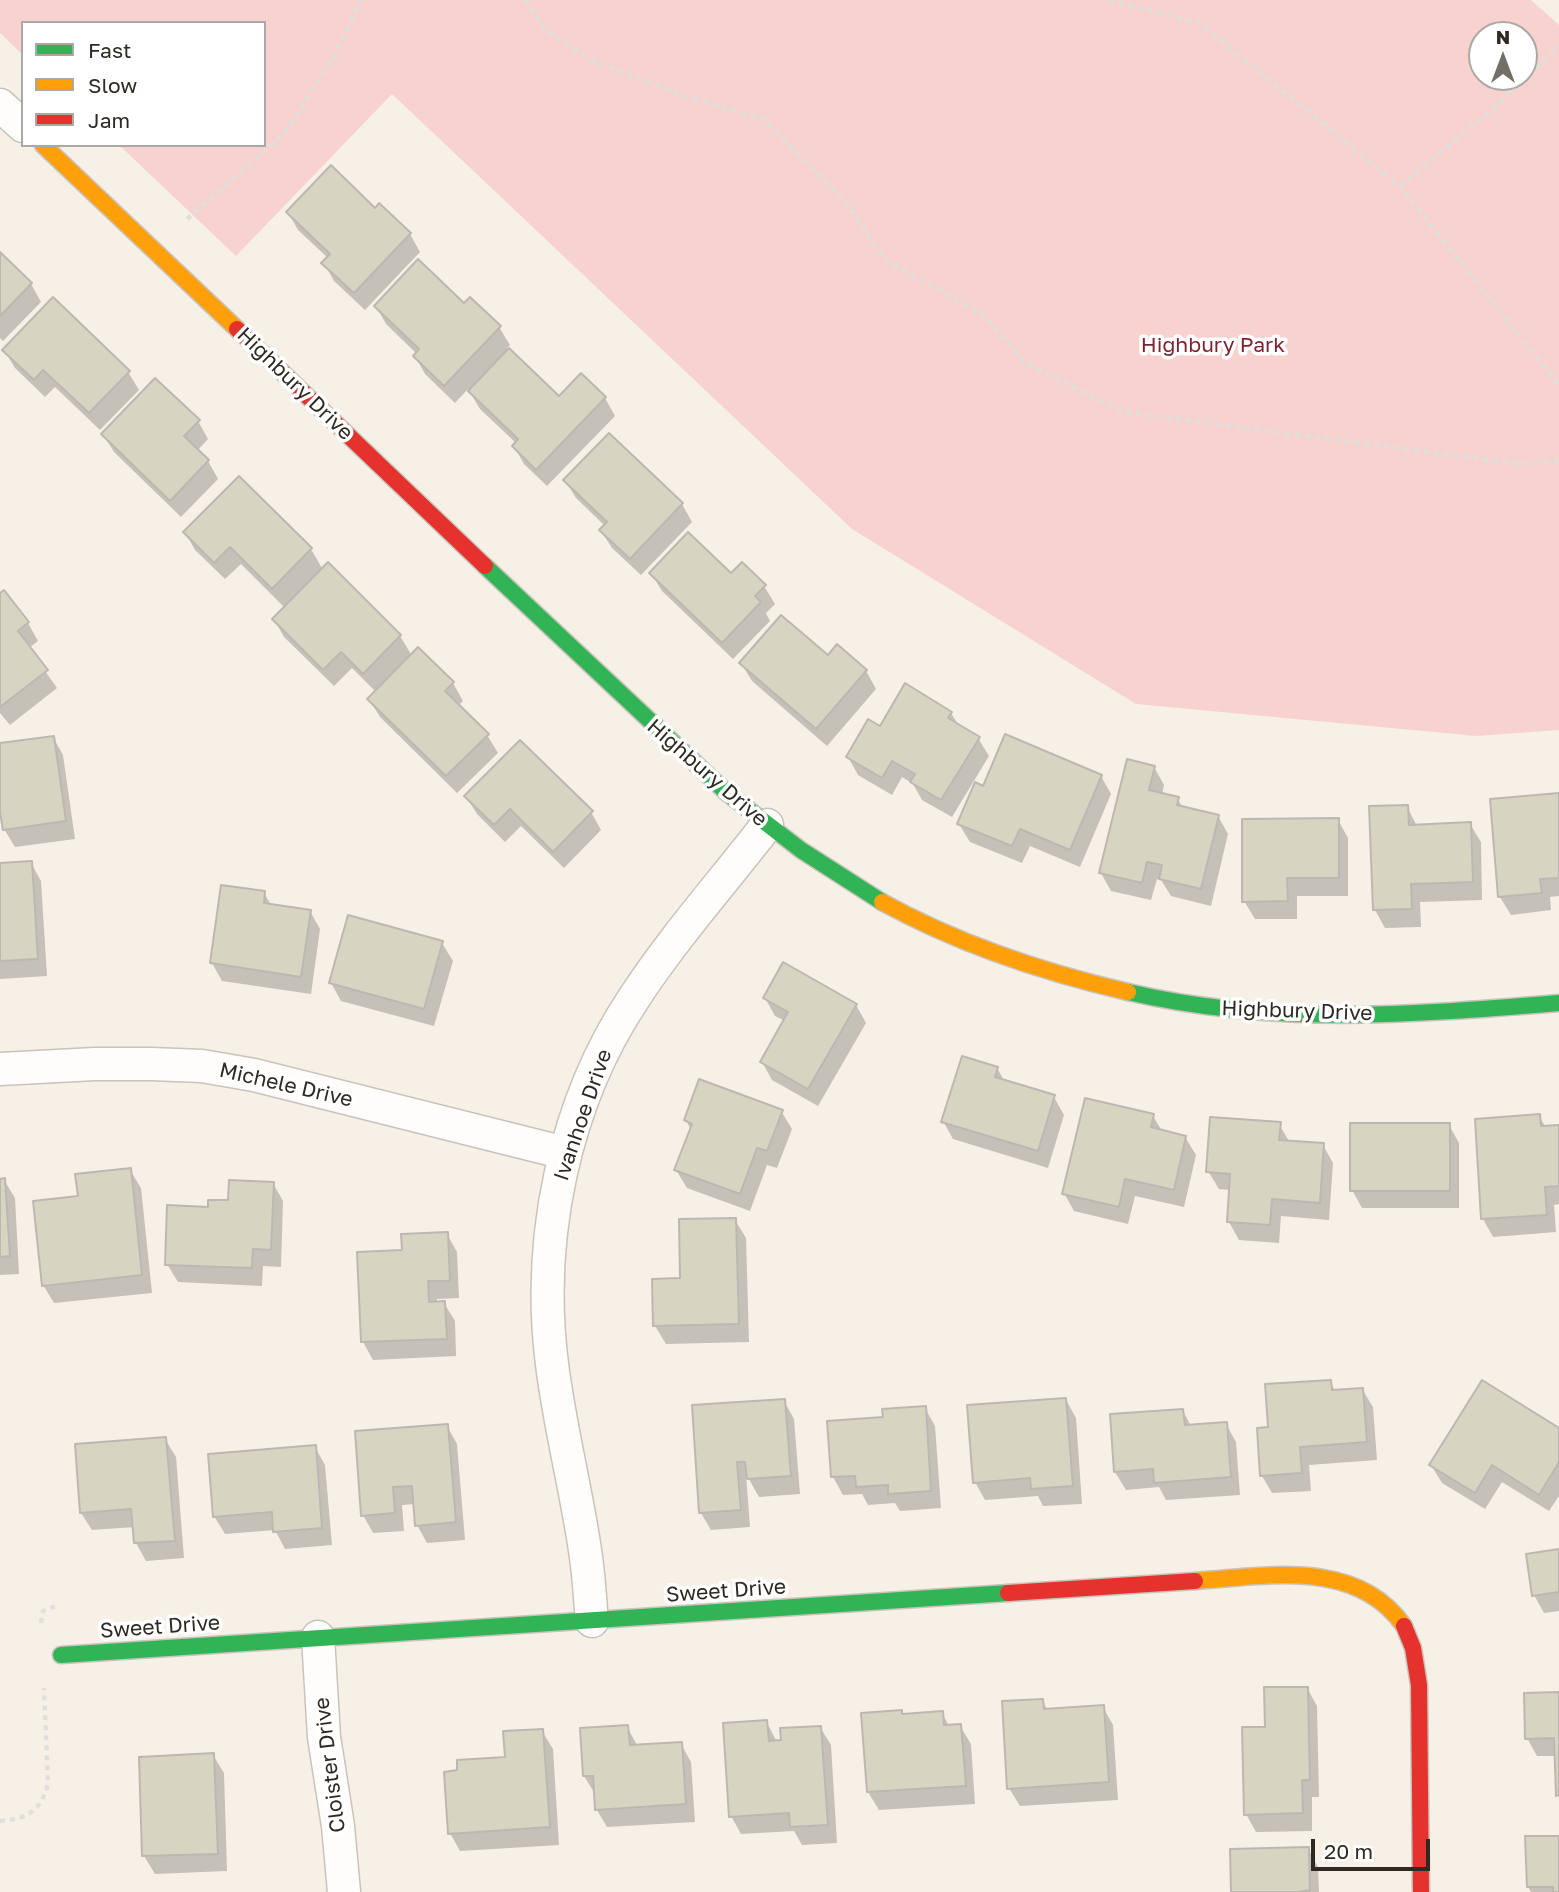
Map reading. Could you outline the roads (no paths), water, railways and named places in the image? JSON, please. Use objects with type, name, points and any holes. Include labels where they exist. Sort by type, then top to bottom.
[{"type":"street","points":[[0,105],[21,124]]},
{"type":"street","name":"Highbury Drive","points":[[45,147],[616,691],[732,798],[811,859],[857,888],[940,932],[1013,961],[1097,984],[1205,1007],[1315,1016],[1428,1013],[1559,1003]]},
{"type":"street","name":"Ivanhoe Drive","points":[[592,1621],[586,1557],[552,1363],[548,1303],[548,1258],[555,1200],[565,1153],[606,1044],[632,1000],[663,956],[767,825]]},
{"type":"street","name":"Michele Drive","points":[[0,1069],[95,1064],[202,1066],[254,1075],[565,1153]]},
{"type":"street","name":"Sweet Drive","points":[[61,1655],[1285,1575],[1327,1576],[1360,1586],[1387,1604],[1405,1627],[1414,1655],[1419,1685],[1421,1892]]},
{"type":"street","name":"Cloister Drive","points":[[318,1637],[324,1737],[338,1826],[344,1892]]},
{"type":"park label","name":"Highbury Park","points":[[1213,345]]}]
